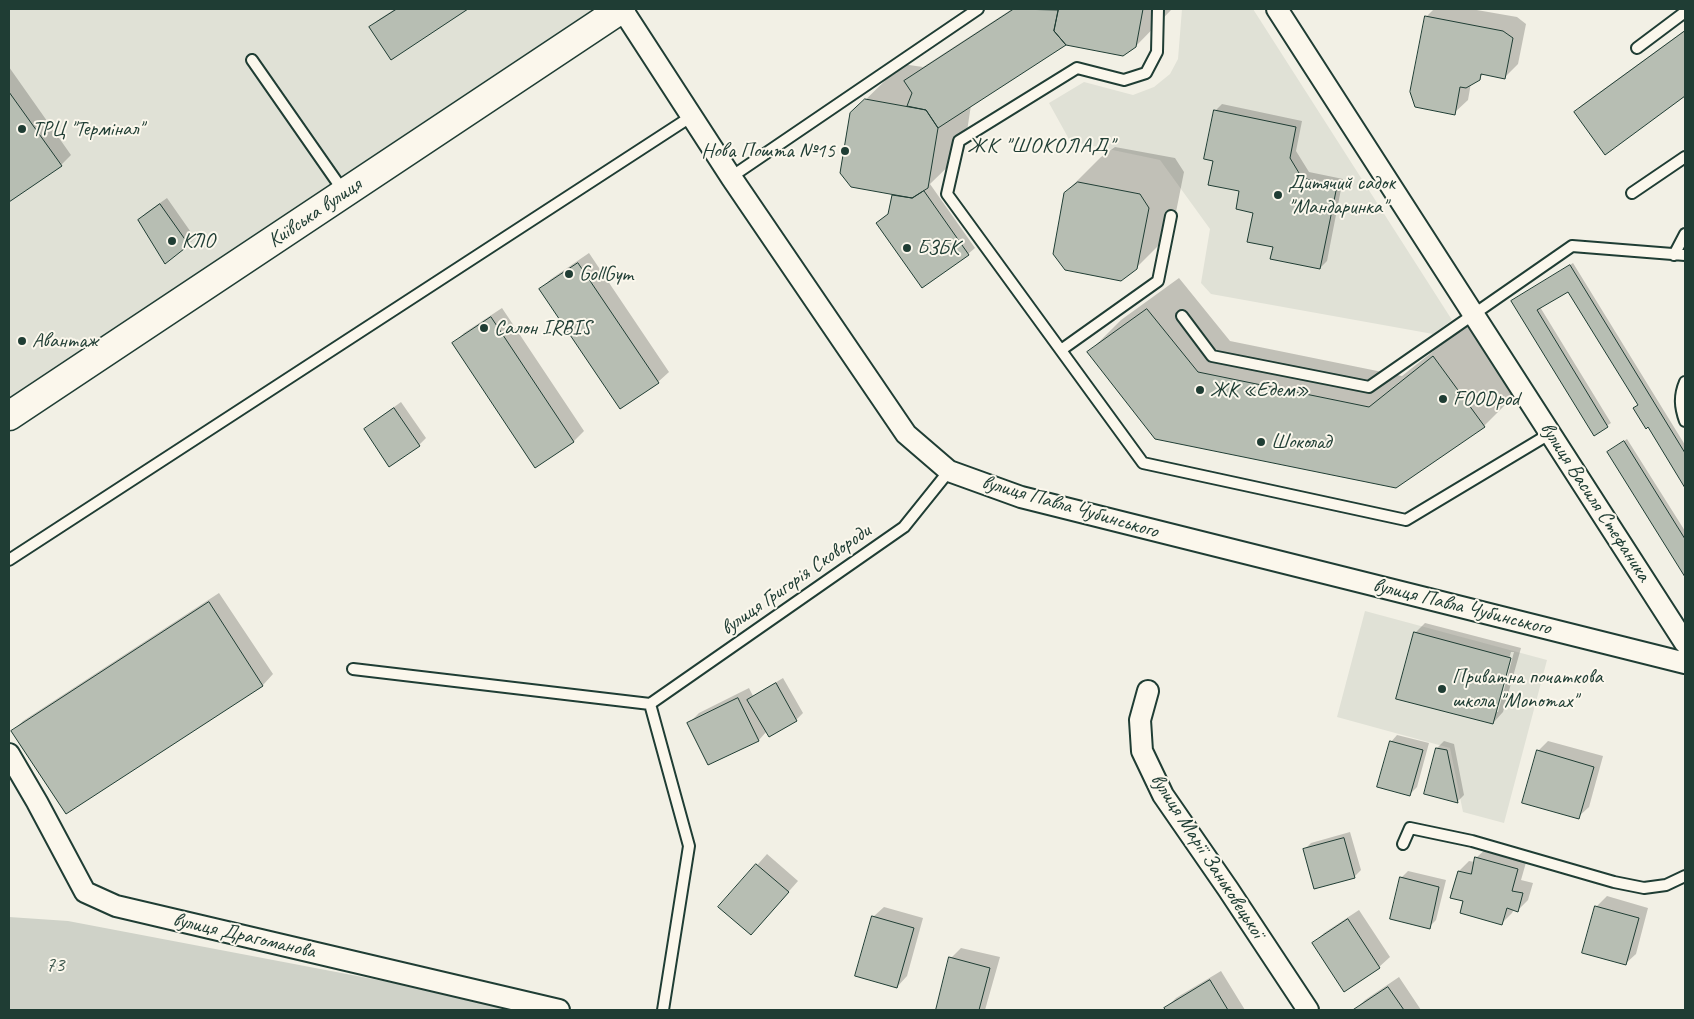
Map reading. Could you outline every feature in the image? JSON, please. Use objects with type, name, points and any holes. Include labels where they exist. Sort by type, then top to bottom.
[{"type":"main road","name":"Київська вулиця","points":[[9,416],[621,9]]},
{"type":"street","name":"вулиця Павла Чубинського","points":[[621,9],[731,178],[906,434],[949,471],[1021,498],[1685,663]]},
{"type":"street","name":"вулиця Василя Стефаника","points":[[1277,9],[1685,643]]},
{"type":"street","name":"вулиця Марії Заньковецької","points":[[1148,691],[1140,720],[1142,751],[1163,795],[1308,1010]]},
{"type":"street","name":"вулиця Драгоманова","points":[[9,754],[85,892],[116,906],[559,1010]]},
{"type":"lane","points":[[731,178],[978,9]]},
{"type":"lane","points":[[1158,9],[1157,52],[1146,73],[1124,80],[1077,68],[959,140],[947,194],[1144,462],[1406,520],[1551,433]]},
{"type":"lane","points":[[1637,48],[1685,12]]},
{"type":"lane","points":[[252,60],[345,192]]},
{"type":"lane","points":[[9,560],[692,116]]},
{"type":"lane","points":[[1632,193],[1685,157]]},
{"type":"lane","points":[[1061,350],[1158,282],[1171,216]]},
{"type":"lane","points":[[1674,255],[1685,234]]},
{"type":"lane","points":[[1182,316],[1212,356],[1369,387],[1572,246],[1685,256]]},
{"type":"lane","points":[[1685,382],[1680,402],[1685,421]]},
{"type":"lane","name":"вулиця Григорія Сковороди","points":[[650,704],[904,527],[949,471]]},
{"type":"lane","points":[[353,669],[650,704],[690,846],[663,1010]]},
{"type":"lane","points":[[1403,844],[1410,828],[1472,841],[1614,882],[1644,888],[1666,885],[1685,876]]},
{"type":"shaded area","points":[[9,9],[621,9],[9,416]]},
{"type":"shaded area","name":"Дитячий садок \"Мандаринка\"","points":[[1182,9],[1253,9],[1452,320],[1433,334],[1211,294],[1201,283],[1210,229],[1160,160],[1070,141],[1049,103],[1084,82],[1133,95],[1154,87],[1170,74],[1178,59]]},
{"type":"shaded area","name":"Приватна початкова школа \"Monomax\"","points":[[1365,611],[1547,660],[1504,823],[1463,812],[1450,748],[1337,717]]},
{"type":"green space","name":"73","points":[[9,917],[68,921],[536,1010],[9,1010]]},
{"type":"building","points":[[397,9],[468,9],[391,60],[369,27]]},
{"type":"building","points":[[1014,9],[1058,10],[1054,31],[1066,45],[938,128],[926,110],[907,106],[912,93],[904,81]]},
{"type":"building","points":[[1059,9],[1143,9],[1136,47],[1123,56],[1066,45],[1054,31]]},
{"type":"building","points":[[1425,16],[1503,31],[1513,38],[1505,79],[1481,74],[1480,80],[1466,88],[1460,87],[1455,115],[1415,107],[1410,92]]},
{"type":"building","points":[[1685,31],[1685,96],[1605,155],[1574,112]]},
{"type":"building","name":"ТРЦ \"Термінал\"","points":[[9,92],[62,166],[9,202]]},
{"type":"building","points":[[865,99],[926,110],[938,128],[928,188],[912,198],[851,187],[840,173],[850,113]]},
{"type":"building","points":[[1214,110],[1296,127],[1290,158],[1302,178],[1337,186],[1320,269],[1270,259],[1273,247],[1247,242],[1253,213],[1236,209],[1239,191],[1208,185],[1213,161],[1204,159]]},
{"type":"building","points":[[1078,182],[1140,194],[1149,208],[1137,269],[1121,281],[1065,270],[1053,254],[1064,193]]},
{"type":"building","points":[[924,191],[969,255],[922,288],[876,223],[888,214],[892,195],[912,198]]},
{"type":"building","points":[[160,204],[189,245],[165,264],[138,220]]},
{"type":"building","points":[[578,263],[659,383],[620,409],[539,289]]},
{"type":"building","points":[[1570,265],[1685,453],[1685,488],[1648,427],[1646,429],[1633,408],[1638,405],[1568,292],[1537,310],[1608,427],[1594,436],[1511,301]]},
{"type":"building","name":"ЖК «Едем»","points":[[1147,309],[1198,372],[1369,407],[1433,356],[1485,427],[1396,488],[1155,439],[1087,352]]},
{"type":"building","points":[[491,317],[574,442],[535,468],[452,343]]},
{"type":"building","points":[[394,408],[420,446],[389,467],[364,429]]},
{"type":"building","points":[[1624,441],[1685,539],[1685,577],[1607,452]]},
{"type":"building","points":[[209,602],[263,686],[66,814],[11,731]]},
{"type":"building","points":[[1414,632],[1511,658],[1493,724],[1396,699]]},
{"type":"building","points":[[776,683],[797,721],[769,737],[747,700]]},
{"type":"building","points":[[738,698],[759,741],[708,765],[687,723]]},
{"type":"building","points":[[1390,741],[1423,750],[1410,796],[1377,787]]},
{"type":"building","points":[[1436,748],[1447,750],[1458,803],[1424,794]]},
{"type":"building","points":[[1537,750],[1594,767],[1579,819],[1522,803]]},
{"type":"building","points":[[1344,838],[1355,878],[1314,889],[1303,849]]},
{"type":"building","points":[[1475,857],[1518,869],[1512,891],[1523,893],[1518,912],[1507,908],[1502,925],[1460,913],[1463,901],[1450,898],[1458,871],[1471,874]]},
{"type":"building","points":[[756,864],[789,892],[751,935],[718,907]]},
{"type":"building","points":[[1400,877],[1439,887],[1430,929],[1390,919]]},
{"type":"building","points":[[1595,906],[1639,918],[1626,965],[1582,953]]},
{"type":"building","points":[[872,916],[914,928],[897,988],[855,976]]},
{"type":"building","points":[[1348,919],[1380,968],[1344,992],[1312,943]]},
{"type":"building","points":[[949,957],[990,968],[979,1010],[936,1010]]},
{"type":"building","points":[[1210,980],[1228,1010],[1166,1010],[1164,1008]]},
{"type":"building","points":[[1388,987],[1404,1010],[1353,1010]]},
{"type":"place","name":"ТРЦ \"Термінал\"","points":[[22,129]]},
{"type":"place","name":"Нова Пошта №15","points":[[845,151]]},
{"type":"place","name":"Дитячий садок \"Мандаринка\"","points":[[1278,195]]},
{"type":"place","name":"КЛО","points":[[172,241]]},
{"type":"place","name":"БЗБК","points":[[907,248]]},
{"type":"place","name":"GollGym","points":[[569,274]]},
{"type":"place","name":"Салон IRBIS","points":[[484,328]]},
{"type":"place","name":"Авантаж","points":[[22,341]]},
{"type":"place","name":"ЖК «Едем»","points":[[1200,390]]},
{"type":"place","name":"FOODpod","points":[[1443,399]]},
{"type":"place","name":"Шоколад","points":[[1261,442]]},
{"type":"place","name":"Приватна початкова школа \"Monomax\"","points":[[1442,689]]},
{"type":"district","name":"ЖК \"ШОКОЛАД\"","points":[[1041,146]]}]
